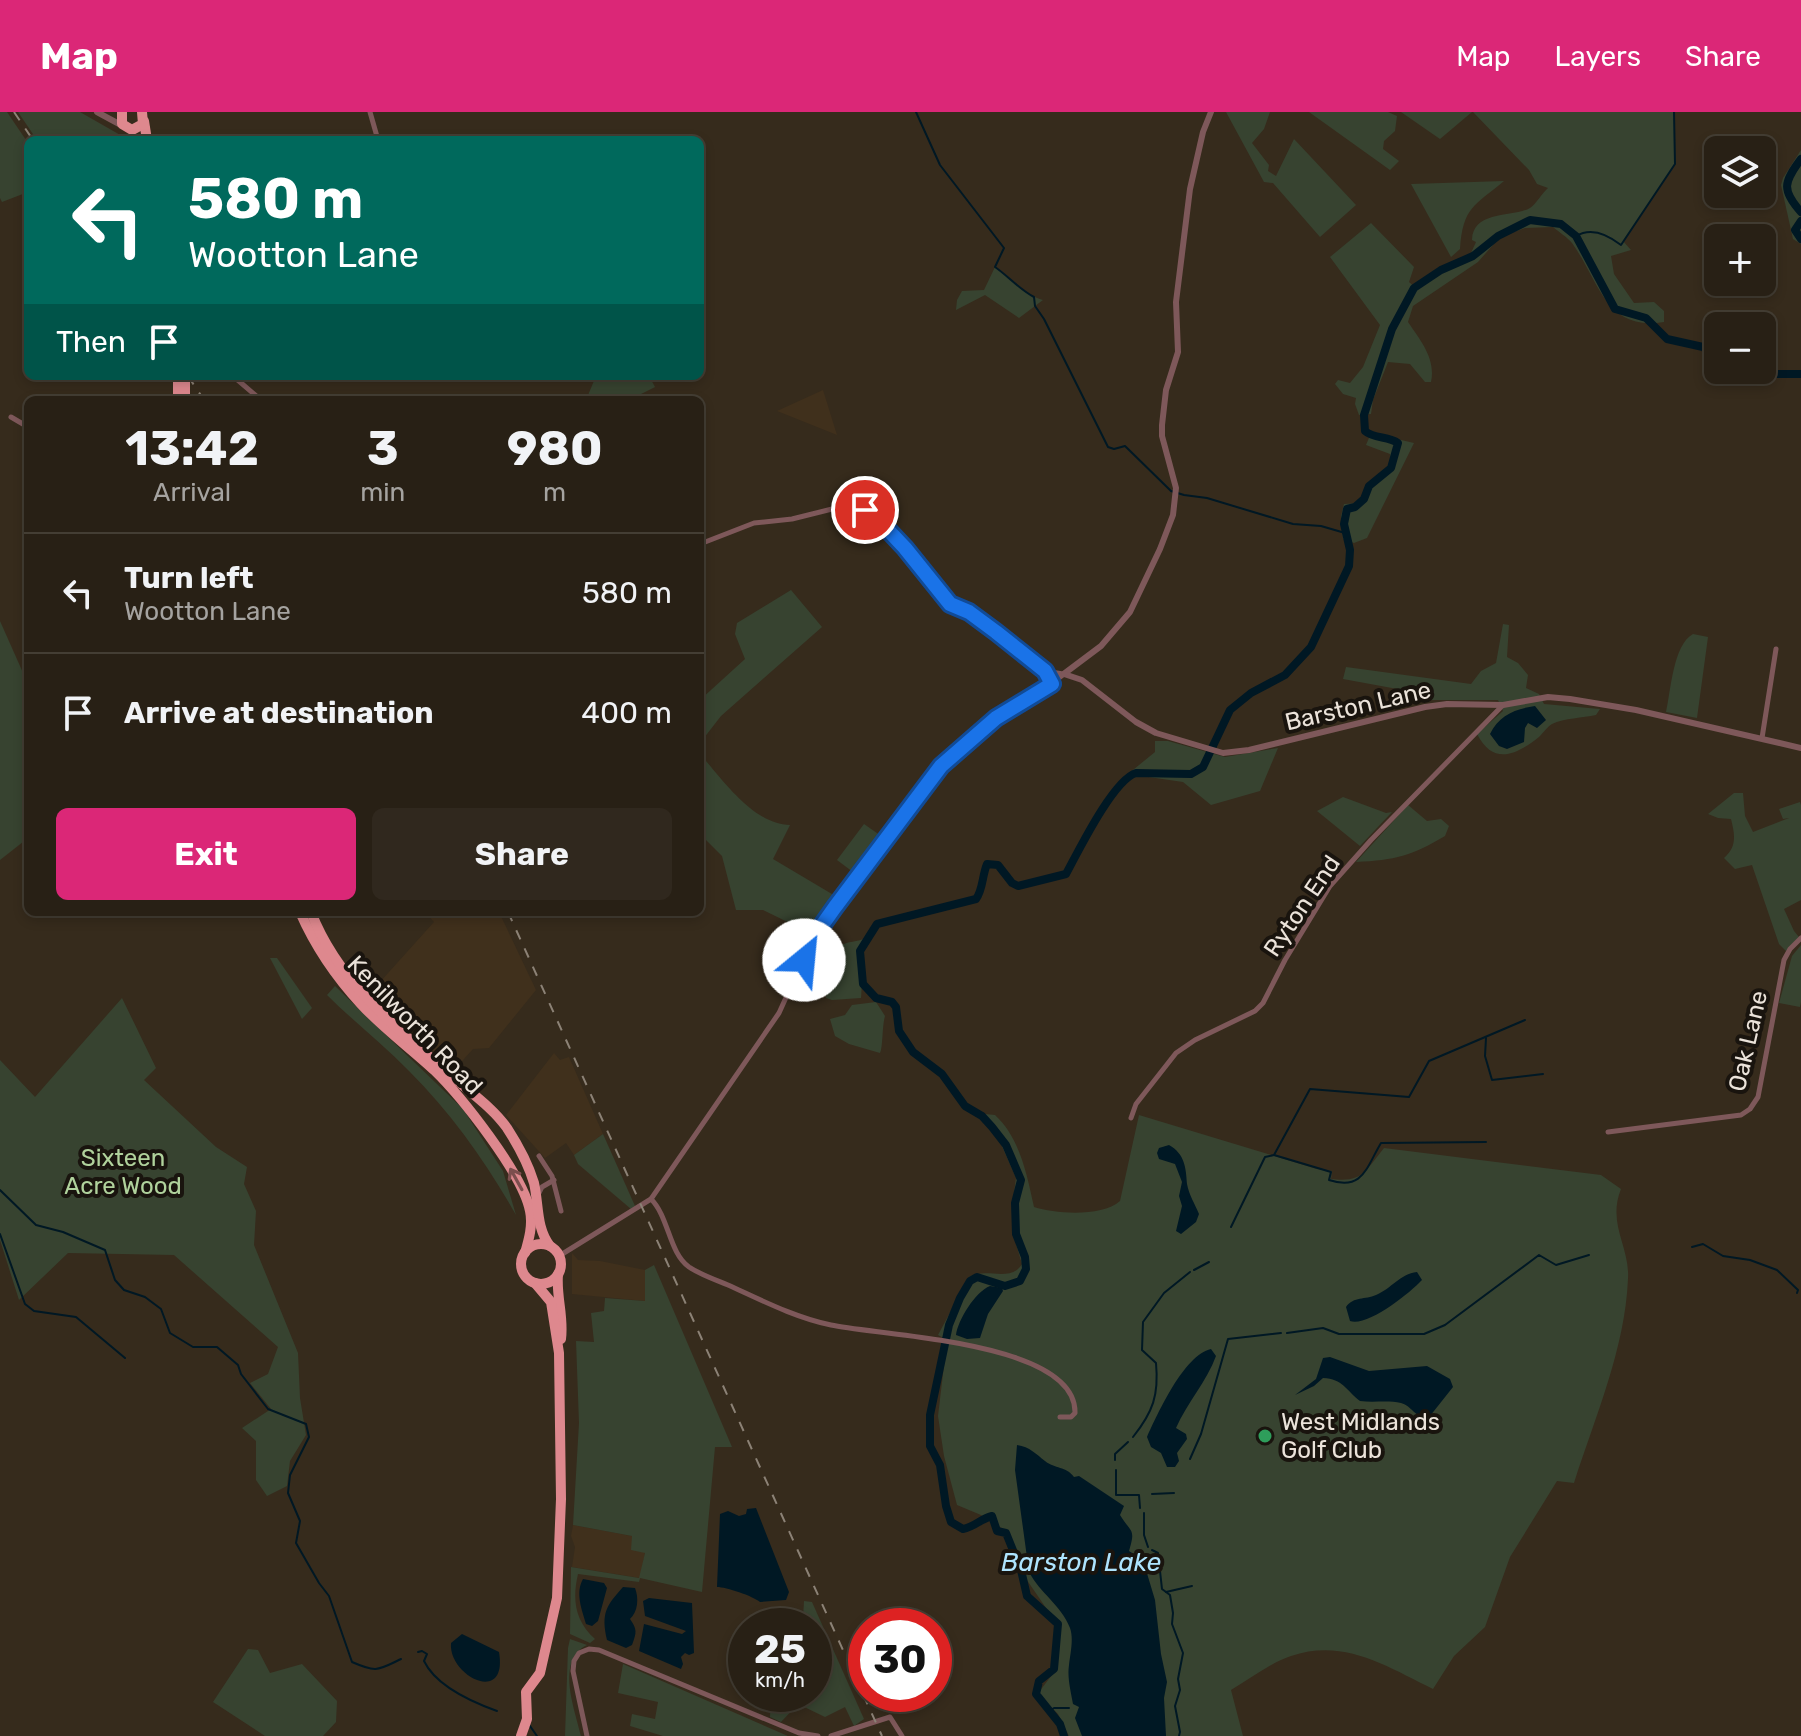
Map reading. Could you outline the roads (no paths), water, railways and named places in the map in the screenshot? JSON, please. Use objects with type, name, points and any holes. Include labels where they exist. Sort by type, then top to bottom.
[{"type":"highway","points":[[122,112],[120,119],[135,136]]},
{"type":"highway","points":[[127,128],[138,129],[143,117]]},
{"type":"highway","name":"Kenilworth Road","points":[[302,916],[325,959],[343,984],[391,1034],[436,1072],[489,1136],[531,1211],[530,1237],[525,1253]]},
{"type":"highway","name":"Kenilworth Road","points":[[313,916],[332,955],[350,980],[395,1026],[500,1118],[529,1170],[537,1198],[541,1231],[550,1246]]},
{"type":"highway","points":[[521,1736],[528,1703],[527,1689],[540,1673],[557,1598],[561,1499],[559,1353],[551,1302],[521,1266],[525,1253],[536,1245],[550,1246],[559,1256],[557,1288],[564,1320],[559,1353]]},
{"type":"highway","points":[[535,1283],[548,1282],[558,1274]]},
{"type":"street","points":[[97,112],[127,128]]},
{"type":"street","points":[[370,112],[377,136]]},
{"type":"street","points":[[559,1256],[651,1199],[779,1013],[813,938],[941,766],[996,718],[1087,659],[1135,603],[1168,531],[1176,492],[1162,425],[1166,390],[1178,352],[1176,302],[1190,189],[1203,132],[1211,112]]},
{"type":"street","points":[[238,380],[256,396]]},
{"type":"street","points":[[11,417],[24,425]]},
{"type":"street","points":[[704,542],[754,523],[792,519],[840,507],[865,510],[873,514],[905,548],[950,604],[979,618],[1045,671],[1052,684]]},
{"type":"street","points":[[1762,738],[1776,649]]},
{"type":"street","points":[[1082,680],[1087,659]]},
{"type":"street","points":[[1045,671],[1064,674]]},
{"type":"street","name":"Barston Lane","points":[[1064,674],[1082,680],[1143,727],[1162,736],[1223,753],[1249,750],[1425,707],[1447,704],[1503,705],[1548,697],[1636,710],[1801,748]]},
{"type":"street","name":"Ryton End","points":[[1131,1118],[1136,1104],[1176,1053],[1195,1040],[1255,1011],[1263,1003],[1330,886],[1503,705]]},
{"type":"street","name":"Oak Lane","points":[[1608,1132],[1713,1120],[1741,1115],[1750,1109],[1758,1097],[1784,960],[1801,938]]},
{"type":"street","points":[[539,1156],[561,1211]]},
{"type":"street","name":"Kenilworth Road","points":[[529,1170],[536,1179],[550,1182]]},
{"type":"street","points":[[537,1198],[550,1182]]},
{"type":"street","points":[[651,1199],[659,1209],[682,1260],[693,1270],[812,1320],[961,1344],[1026,1360],[1060,1381],[1076,1408],[1071,1417],[1060,1417]]},
{"type":"street","points":[[587,1736],[572,1667],[579,1653],[589,1649],[599,1650],[799,1733],[818,1736]]},
{"type":"street","points":[[831,1736],[890,1717],[902,1736]]},
{"type":"water","points":[[1535,706],[1546,720],[1537,728],[1528,723],[1524,742],[1507,749],[1499,746],[1490,734],[1498,722],[1514,711]]},
{"type":"water","points":[[1169,1145],[1184,1162],[1188,1188],[1199,1214],[1196,1222],[1181,1234],[1176,1231],[1182,1206],[1179,1196],[1182,1182],[1175,1164],[1159,1159],[1157,1153],[1159,1148]]},
{"type":"water","points":[[1417,1272],[1422,1280],[1398,1301],[1367,1319],[1350,1321],[1346,1307],[1349,1304],[1376,1295]]},
{"type":"water","points":[[990,1286],[1002,1288],[1003,1291],[988,1314],[980,1338],[967,1339],[956,1335],[968,1307]]},
{"type":"water","points":[[1211,1349],[1216,1356],[1176,1428],[1186,1434],[1187,1439],[1177,1453],[1179,1461],[1175,1467],[1167,1467],[1161,1453],[1151,1447],[1147,1437],[1182,1373],[1191,1362]]},
{"type":"water","points":[[1330,1357],[1369,1371],[1427,1366],[1450,1379],[1453,1387],[1430,1416],[1425,1417],[1401,1403],[1360,1401],[1340,1383],[1330,1379],[1323,1378],[1295,1395],[1316,1379],[1323,1358]]},
{"type":"water","name":"Barston Lake","points":[[1017,1445],[1074,1477],[1079,1476],[1124,1506],[1120,1515],[1132,1534],[1129,1551],[1143,1560],[1155,1600],[1167,1682],[1164,1698],[1166,1736],[1082,1736],[1075,1718],[1079,1707],[1073,1704],[1069,1680],[1070,1628],[1029,1572],[1015,1470]]},
{"type":"water","points":[[756,1508],[789,1592],[786,1600],[760,1602],[739,1592],[717,1587],[720,1514],[728,1511],[739,1516],[746,1514],[747,1509]]},
{"type":"water","points":[[583,1579],[604,1583],[607,1588],[598,1621],[592,1626],[586,1624],[580,1602]]},
{"type":"water","points":[[623,1587],[635,1588],[637,1600],[635,1613],[630,1619],[635,1628],[635,1637],[632,1645],[626,1648],[607,1640],[605,1623],[609,1605]]},
{"type":"water","points":[[649,1598],[692,1603],[694,1653],[685,1653],[681,1657],[681,1669],[639,1651],[644,1624],[682,1634],[686,1631],[645,1616],[643,1601]]},
{"type":"water","points":[[462,1634],[499,1652],[499,1668],[495,1678],[487,1682],[477,1680],[458,1666],[451,1643]]},
{"type":"waterway","points":[[916,112],[940,165],[1004,248],[995,267],[1034,297],[1035,306],[1108,447],[1125,446],[1171,491],[1207,498],[1293,524],[1321,526],[1345,533]]},
{"type":"waterway","points":[[1576,236],[1587,232],[1599,233],[1621,245],[1675,164],[1674,112]]},
{"type":"waterway","points":[[1801,159],[1787,186],[1790,198],[1801,212]]},
{"type":"waterway","points":[[1064,1736],[1060,1724],[1036,1694],[1039,1681],[1054,1669],[1058,1624],[1027,1596],[1021,1570],[1006,1533],[997,1531],[992,1516],[963,1529],[951,1522],[940,1465],[930,1446],[930,1415],[949,1325],[960,1298],[970,1281],[977,1277],[1005,1286],[1020,1281],[1026,1269],[1016,1234],[1015,1203],[1021,1180],[1006,1145],[992,1127],[982,1116],[965,1106],[942,1074],[913,1052],[899,1031],[896,1007],[892,1002],[876,998],[863,984],[860,951],[877,924],[976,899],[987,864],[998,865],[1018,886],[1066,874],[1107,802],[1127,778],[1136,773],[1191,774],[1203,767],[1230,710],[1251,693],[1285,675],[1311,647],[1349,566],[1350,550],[1344,524],[1347,509],[1364,499],[1369,486],[1391,468],[1398,443],[1365,431],[1364,415],[1392,329],[1414,288],[1530,220],[1561,224],[1576,236],[1615,309],[1646,318],[1667,339],[1704,348]]},
{"type":"waterway","points":[[1801,221],[1795,230],[1801,239]]},
{"type":"waterway","points":[[1776,374],[1801,374]]},
{"type":"waterway","points":[[1231,1227],[1265,1157],[1274,1155],[1310,1089],[1409,1097],[1429,1061],[1525,1020]]},
{"type":"waterway","points":[[1486,1038],[1485,1056],[1492,1080],[1543,1074]]},
{"type":"waterway","points":[[1274,1155],[1331,1172],[1329,1180],[1340,1183],[1356,1180],[1362,1175],[1381,1143],[1486,1142]]},
{"type":"waterway","points":[[0,1190],[36,1225],[63,1232],[105,1250],[115,1280],[124,1290],[145,1297],[161,1309],[170,1333],[193,1347],[217,1347],[238,1365],[241,1374],[268,1409],[306,1424],[309,1437],[290,1475],[288,1493],[300,1521],[296,1543],[329,1596],[352,1662],[377,1669],[401,1659]]},
{"type":"waterway","points":[[0,1234],[25,1304],[34,1311],[76,1317],[125,1358]]},
{"type":"waterway","points":[[1692,1247],[1703,1244],[1723,1256],[1750,1260],[1777,1270],[1798,1290],[1797,1293]]},
{"type":"waterway","points":[[1287,1333],[1323,1328],[1339,1334],[1424,1334],[1445,1325],[1539,1255],[1556,1265],[1589,1255]]},
{"type":"waterway","points":[[1194,1270],[1209,1262]]},
{"type":"waterway","points":[[1133,1437],[1150,1411],[1156,1385],[1156,1363],[1142,1350],[1143,1322],[1164,1293],[1190,1272]]},
{"type":"waterway","points":[[1190,1459],[1201,1434],[1228,1339],[1281,1333]]},
{"type":"waterway","points":[[1115,1460],[1115,1454],[1128,1442]]},
{"type":"waterway","points":[[1116,1470],[1116,1495],[1139,1495],[1140,1508]]},
{"type":"waterway","points":[[1152,1494],[1174,1493]]},
{"type":"waterway","points":[[1144,1513],[1144,1535],[1148,1547]]},
{"type":"waterway","points":[[1152,1550],[1158,1553],[1162,1589],[1170,1595],[1172,1624],[1183,1653],[1178,1679],[1180,1690],[1175,1706],[1179,1736]]},
{"type":"waterway","points":[[1166,1592],[1192,1586]]},
{"type":"waterway","points":[[418,1652],[427,1654],[424,1661],[446,1685],[466,1698],[497,1711]]},
{"type":"waterway","points":[[1049,1711],[1069,1708]]},
{"type":"waterway","points":[[530,1726],[537,1736]]},
{"type":"railway","points":[[14,112],[30,136]]},
{"type":"railway","points":[[191,380],[201,396]]},
{"type":"railway","points":[[510,916],[882,1736]]},
{"type":"place","name":"West Midlands Golf Club","points":[[1265,1436]]},
{"type":"park label","name":"Sixteen Acre Wood","points":[[123,1172]]}]
